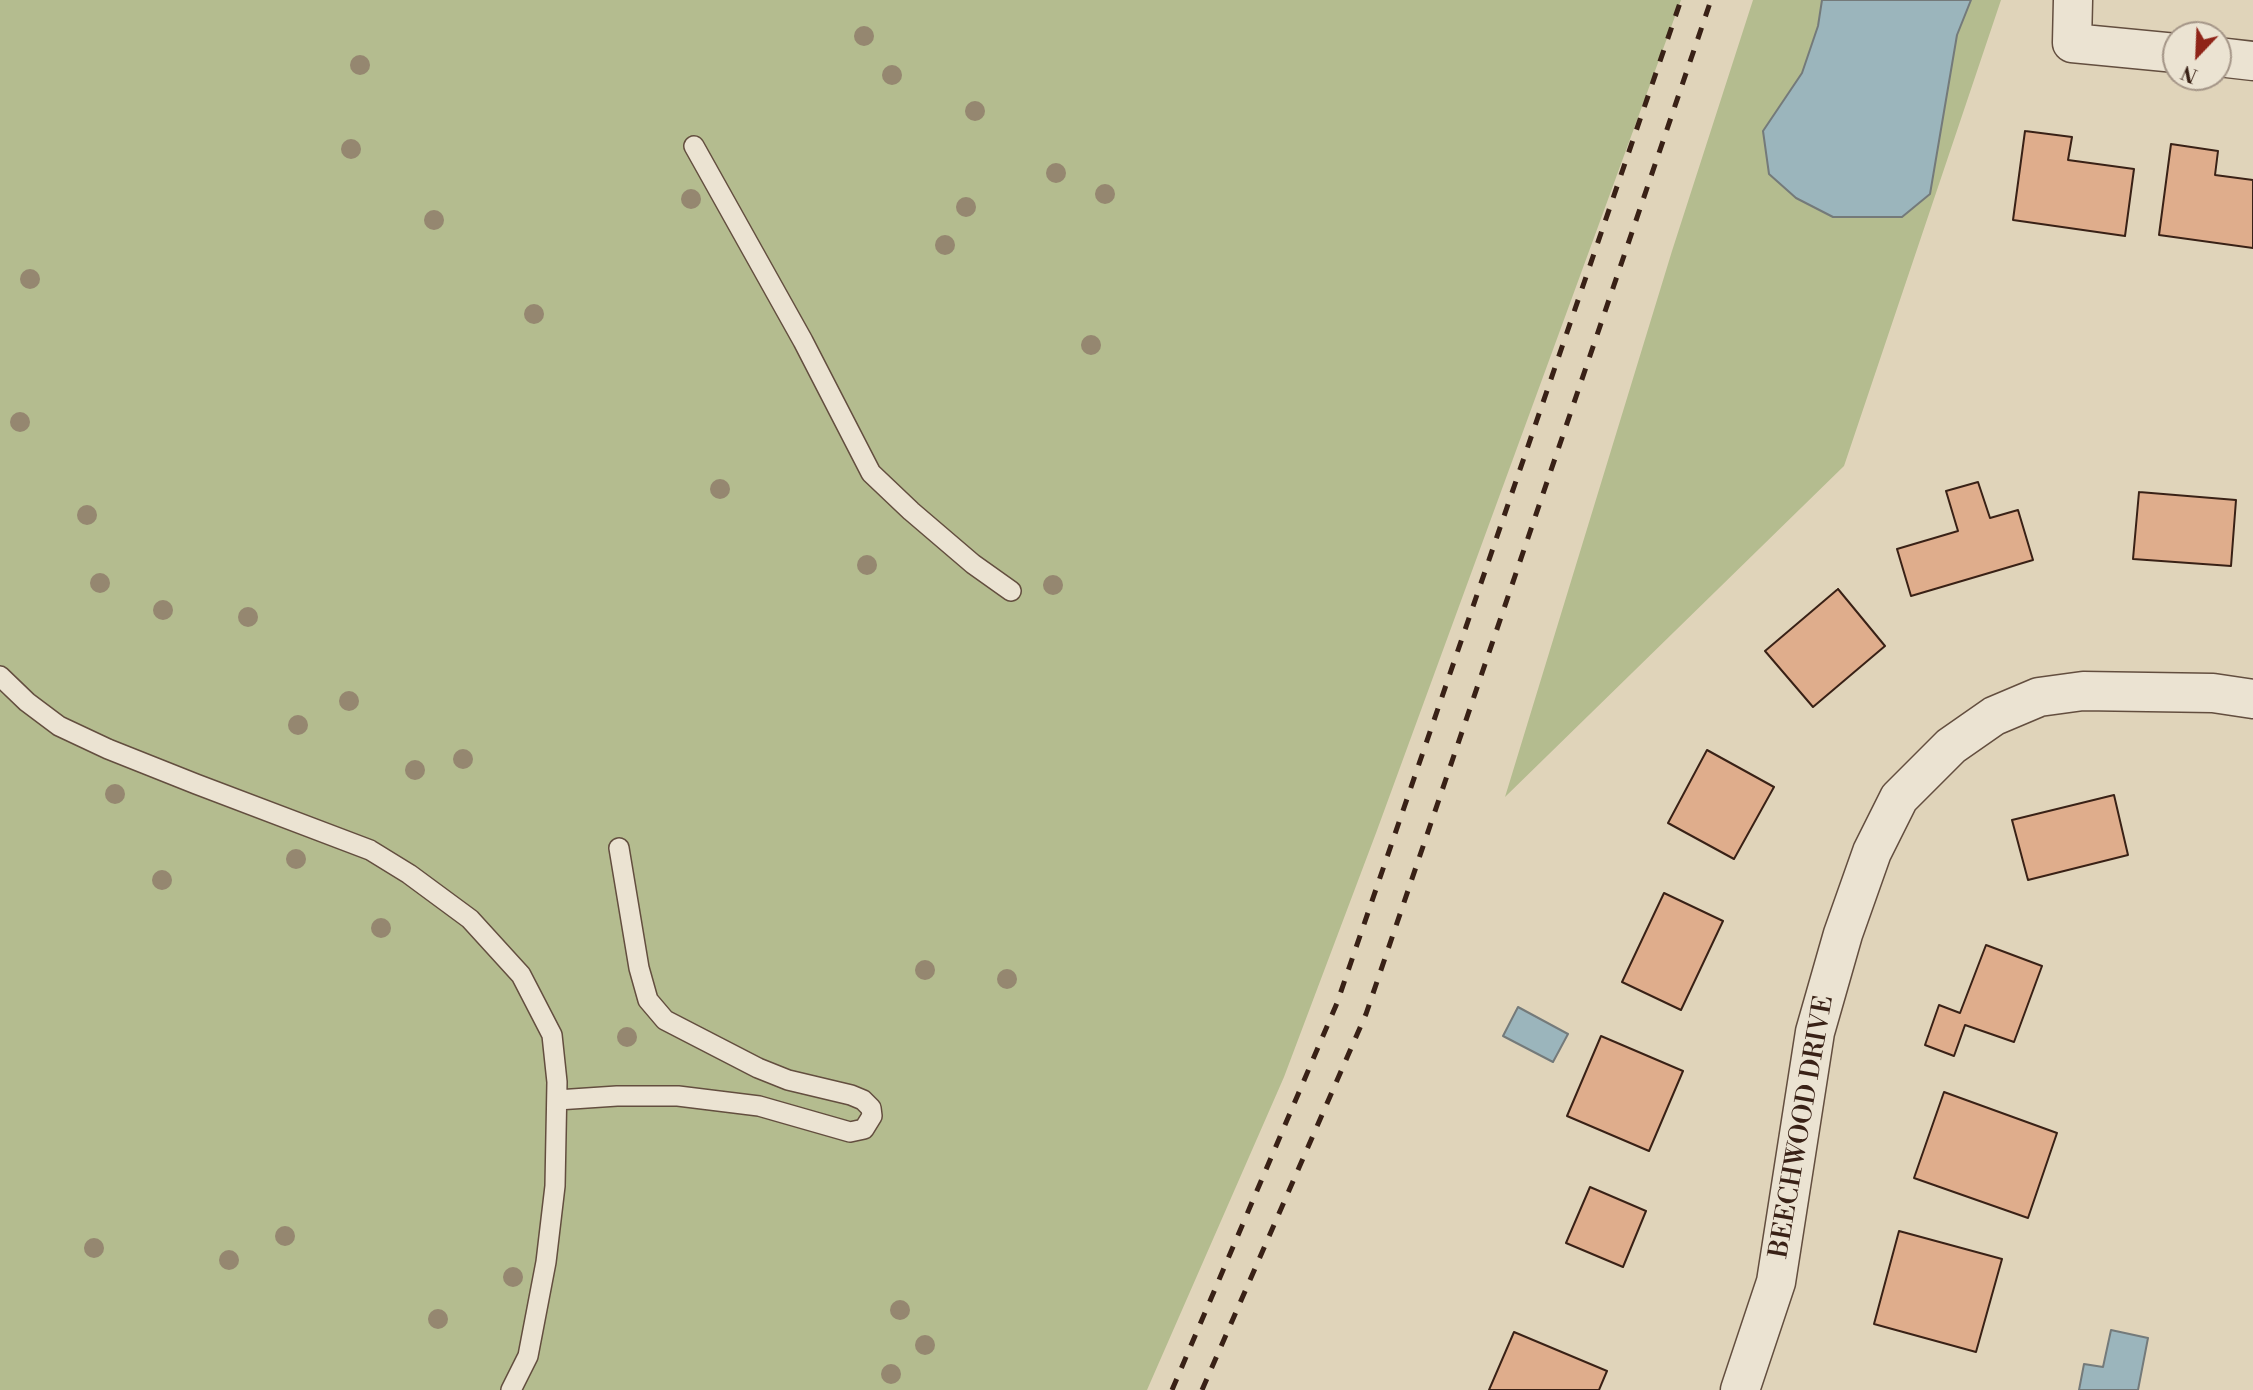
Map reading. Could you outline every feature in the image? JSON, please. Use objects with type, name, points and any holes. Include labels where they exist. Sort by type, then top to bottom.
[{"type":"street","points":[[2073,0],[2072,43],[2162,52]]},
{"type":"street","points":[[2232,59],[2253,61]]},
{"type":"street","name":"BEECHWOOD DRIVE","points":[[1740,1390],[1776,1283],[1815,1032],[1843,934],[1872,852],[1899,798],[1951,746],[1994,716],[2039,697],[2082,691],[2213,693],[2253,699]]},
{"type":"lane","points":[[694,146],[803,341],[871,473],[973,564],[1011,591]]},
{"type":"lane","points":[[0,676],[27,702],[59,726],[108,749],[370,850],[410,874],[470,919],[521,975],[552,1035],[557,1082],[555,1186],[546,1262],[528,1356],[511,1390]]},
{"type":"lane","points":[[557,1100],[678,1096],[759,1106],[850,1132],[864,1129],[872,1116],[871,1108],[863,1100],[788,1080],[758,1068],[665,1020],[648,1000],[639,968],[619,848]]},
{"type":"green space","points":[[0,0],[1681,0],[1284,1077],[1147,1390],[0,1390]]},
{"type":"green space","points":[[1753,0],[1822,0],[1818,26],[1802,73],[1763,131],[1833,217],[1902,217],[1930,193],[1957,35],[1971,0],[2001,0],[1844,466],[1505,797],[1672,251]]},
{"type":"water","points":[[1822,0],[1971,0],[1957,35],[1930,194],[1902,217],[1833,217],[1796,198],[1769,174],[1763,131],[1802,73],[1818,26]]},
{"type":"water","points":[[1518,1007],[1568,1034],[1553,1062],[1503,1036]]},
{"type":"water","points":[[2111,1330],[2148,1338],[2138,1390],[2079,1390],[2084,1364],[2103,1367]]},
{"type":"building","points":[[2025,131],[2072,137],[2068,160],[2134,169],[2125,236],[2013,220]]},
{"type":"building","points":[[2171,144],[2218,151],[2215,175],[2253,180],[2253,248],[2159,235]]},
{"type":"building","points":[[1978,482],[1990,518],[2018,510],[2033,560],[1911,596],[1897,549],[1958,531],[1946,491]]},
{"type":"building","points":[[2139,492],[2236,500],[2231,566],[2133,559]]},
{"type":"building","points":[[1838,589],[1885,646],[1813,707],[1765,651]]},
{"type":"building","points":[[1707,750],[1774,787],[1734,859],[1668,823]]},
{"type":"building","points":[[2114,795],[2128,855],[2028,880],[2012,820]]},
{"type":"building","points":[[1664,893],[1723,921],[1681,1010],[1622,982]]},
{"type":"building","points":[[1986,945],[2042,966],[2014,1042],[1965,1025],[1954,1056],[1925,1045],[1939,1005],[1960,1013]]},
{"type":"building","points":[[1601,1036],[1683,1071],[1649,1151],[1567,1116]]},
{"type":"building","points":[[1944,1092],[2057,1133],[2028,1218],[1914,1178]]},
{"type":"building","points":[[1590,1187],[1646,1211],[1623,1267],[1566,1243]]},
{"type":"building","points":[[1899,1231],[2002,1259],[1976,1352],[1874,1324]]},
{"type":"building","points":[[1514,1332],[1607,1371],[1599,1390],[1489,1390]]},
{"type":"railway","points":[[1172,1390],[1337,1003],[1681,0]]},
{"type":"railway","points":[[1202,1390],[1366,1014],[1711,0]]}]
